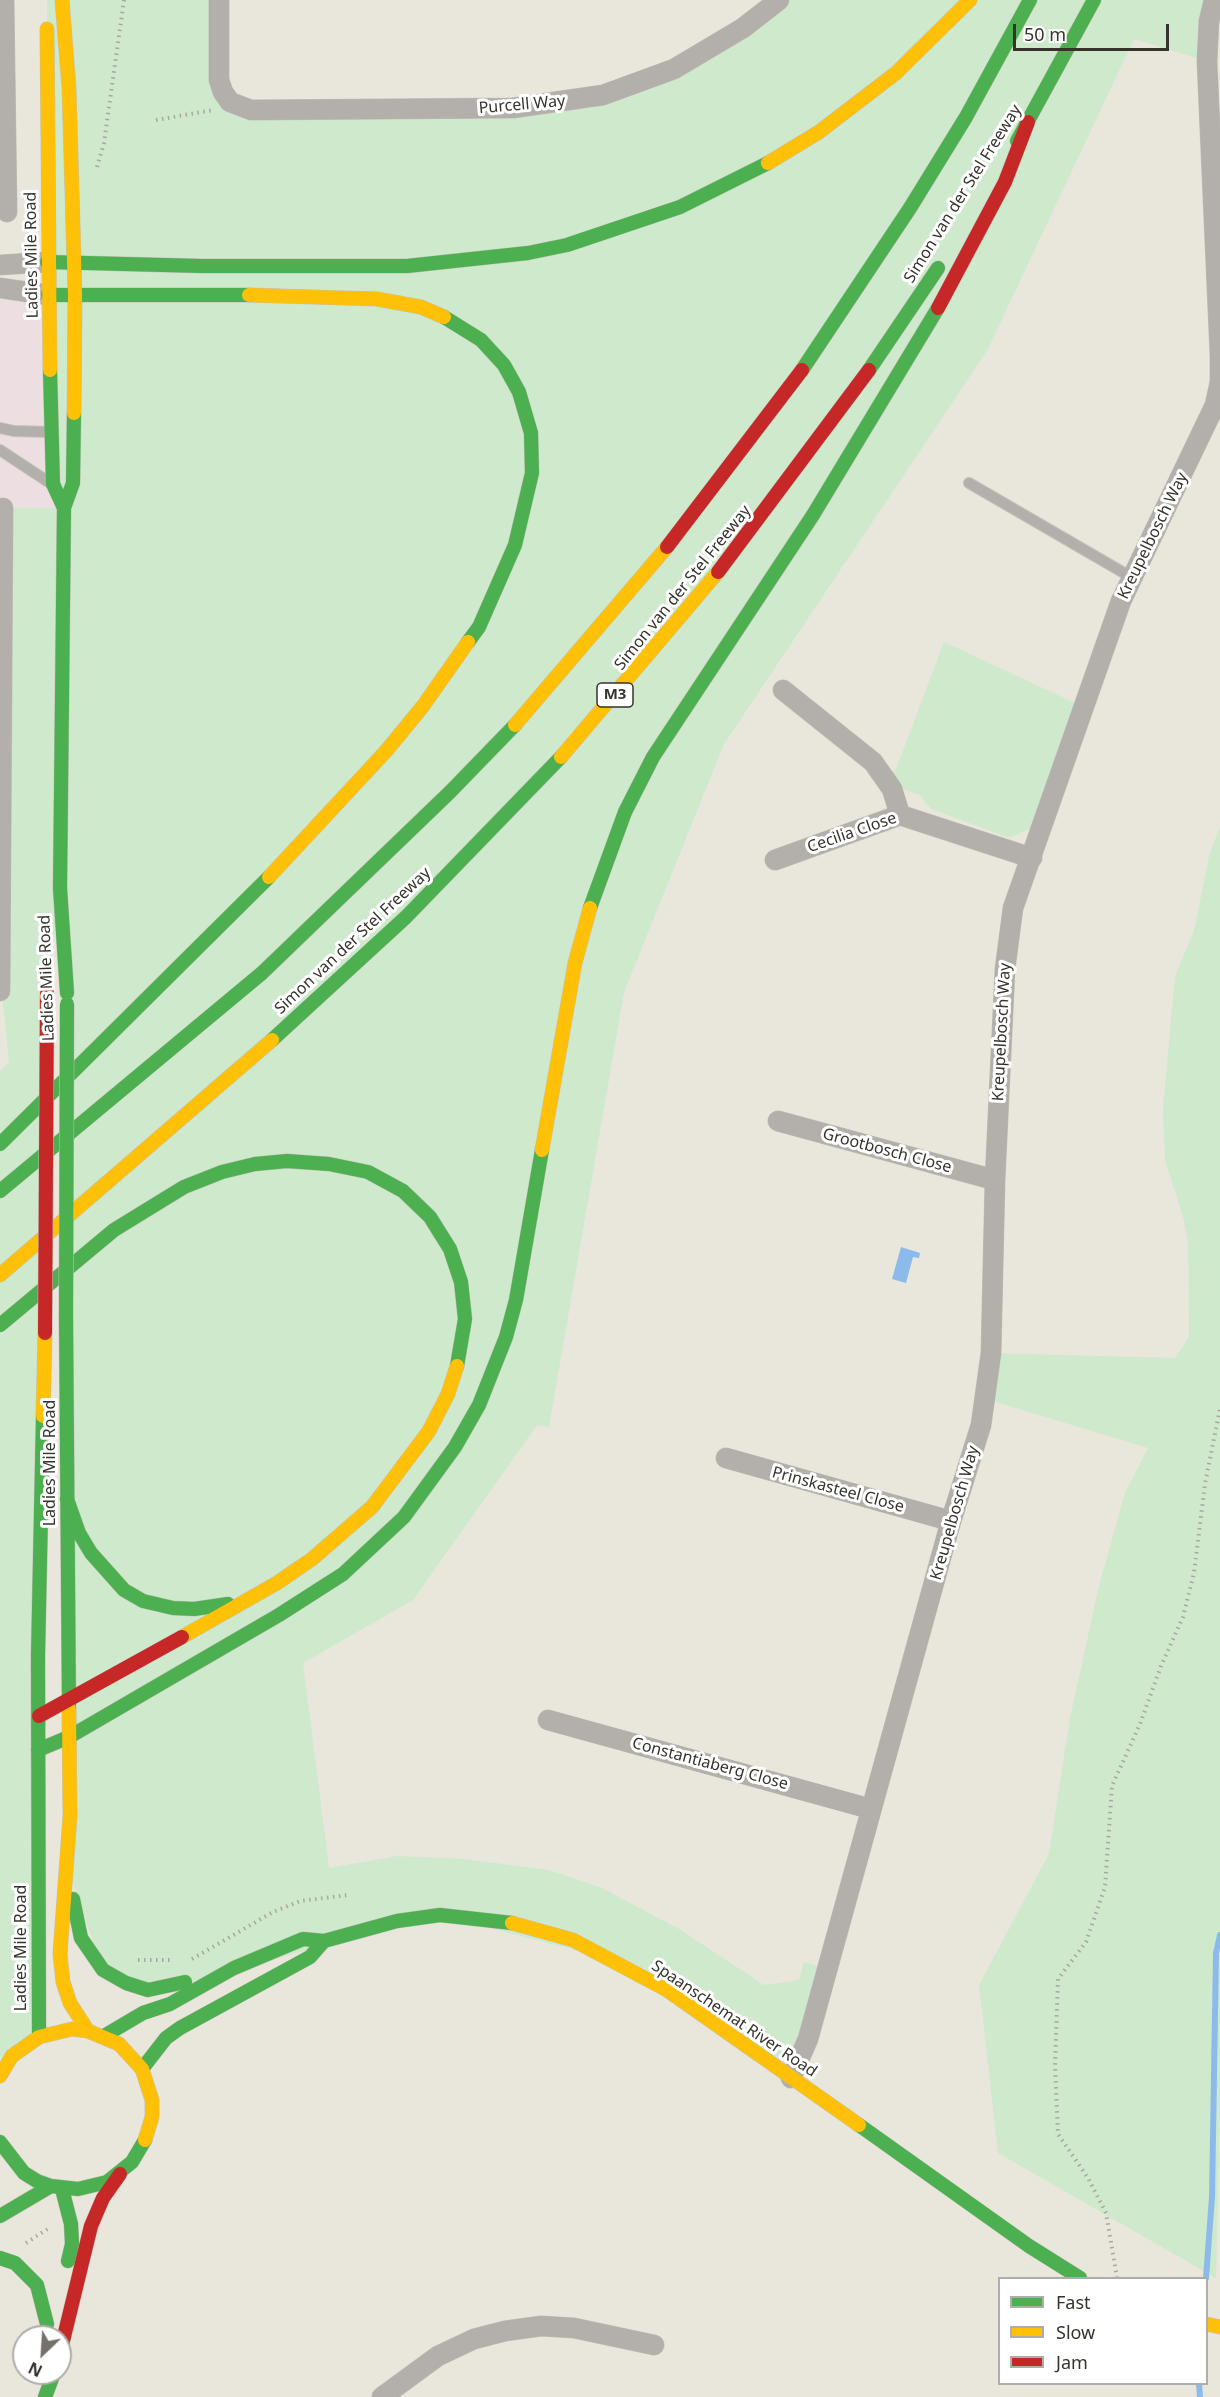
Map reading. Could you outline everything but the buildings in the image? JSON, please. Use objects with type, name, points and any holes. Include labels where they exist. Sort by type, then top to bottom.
[{"type":"main road","name":"Ladies Mile Road","points":[[62,0],[69,88],[75,295],[74,483],[64,507],[60,888],[67,993],[66,1316],[70,1816],[60,1954],[63,1982],[70,2003],[88,2031]]},
{"type":"main road","points":[[47,262],[202,266],[407,266],[528,253],[577,242],[680,207],[746,176],[810,138],[896,74],[970,0]]},
{"type":"main road","points":[[0,1191],[270,965],[450,792],[514,725],[583,646],[656,561],[803,367],[910,208],[966,117],[1030,0]]},
{"type":"main road","name":"Simon van der Stel Freeway","points":[[967,224],[1028,122],[1094,0]]},
{"type":"main road","name":"Ladies Mile Road","points":[[47,18],[47,262],[51,432],[53,484],[64,507]]},
{"type":"main road","points":[[38,1750],[69,1737],[279,1615],[343,1574],[404,1517],[455,1447],[479,1405],[506,1336],[516,1300],[575,963],[592,898],[625,812],[653,758],[813,515],[925,333],[1005,182],[1028,122]]},
{"type":"main road","name":"Simon van der Stel Freeway","points":[[0,1275],[298,1018],[406,917],[572,746],[694,603],[770,506],[858,388],[943,260]]},
{"type":"main road","points":[[0,1144],[232,916],[387,750],[423,706],[479,627],[515,545],[532,472],[531,433],[519,392],[504,365],[481,340],[456,322],[421,307],[376,299],[296,295],[48,295]]},
{"type":"main road","name":"Ladies Mile Road","points":[[39,2037],[38,1750],[49,981],[60,888]]},
{"type":"main road","points":[[0,1325],[114,1230],[142,1211],[184,1187],[222,1172],[255,1164],[287,1161],[329,1164],[368,1172],[403,1191],[430,1216],[450,1249],[461,1282],[465,1319],[460,1355],[448,1394],[429,1431],[403,1470],[372,1507],[312,1559],[246,1600],[68,1702],[39,1716]]},
{"type":"main road","points":[[67,1499],[79,1533],[94,1557],[116,1583],[132,1595],[152,1604],[183,1609],[246,1600]]},
{"type":"main road","points":[[66,1864],[81,1938],[96,1963],[103,1970],[126,1983],[148,1990],[162,1989],[234,1968]]},
{"type":"main road","name":"Spaanschemat River Road","points":[[104,2036],[143,2013],[170,2004],[234,1968],[303,1939],[324,1941],[397,1921],[440,1915],[483,1918],[526,1925],[573,1940],[667,1989],[1019,2239],[1078,2277]]},
{"type":"main road","name":"Spaanschemat River Road","points":[[142,2069],[166,2038],[180,2028],[310,1957],[324,1941]]},
{"type":"main road","points":[[0,2076],[6,2057],[39,2037],[63,2030],[88,2031],[119,2044],[142,2069],[152,2100],[150,2125],[142,2149],[120,2174],[104,2198],[91,2226],[67,2325]]},
{"type":"main road","points":[[1,2148],[24,2173],[57,2187],[93,2187],[120,2174]]},
{"type":"main road","points":[[0,2216],[57,2187]]},
{"type":"main road","points":[[57,2187],[71,2224],[72,2244],[64,2274]]},
{"type":"main road","points":[[0,2258],[15,2263],[36,2285],[45,2325]]},
{"type":"main road","points":[[48,2325],[55,2300]]},
{"type":"street","points":[[219,0],[219,80],[222,92],[235,105]]},
{"type":"street","name":"Purcell Way","points":[[235,105],[251,110],[513,108],[591,97],[674,69],[743,28],[778,0]]},
{"type":"street","name":"Kreupelbosch Way","points":[[791,2078],[808,2039],[951,1521],[981,1425],[986,1399],[991,1353],[995,1180],[1008,939],[1013,908],[1131,577],[1201,439],[1215,405],[1220,382],[1207,61],[1209,21],[1214,0]]},
{"type":"street","points":[[3,12],[7,212]]},
{"type":"street","points":[[0,266],[47,262]]},
{"type":"street","points":[[0,288],[48,295]]},
{"type":"street","points":[[0,987],[3,508]]},
{"type":"street","points":[[783,690],[873,762],[892,789],[900,815]]},
{"type":"street","name":"Cecilia Close","points":[[775,860],[900,815],[1032,858]]},
{"type":"street","name":"Grootbosch Close","points":[[778,1121],[995,1180]]},
{"type":"street","name":"Prinskasteel Close","points":[[726,1458],[951,1521]]},
{"type":"street","name":"Constantiaberg Close","points":[[548,1720],[871,1809]]},
{"type":"street","points":[[382,2397],[438,2356],[474,2339],[505,2331],[541,2326],[574,2328],[654,2345]]},
{"type":"lane","points":[[0,428],[14,431],[51,432]]},
{"type":"lane","points":[[0,450],[53,484]]},
{"type":"lane","points":[[969,483],[1131,577]]},
{"type":"path","points":[[95,175],[104,143],[124,0]]},
{"type":"path","points":[[156,120],[235,105]]},
{"type":"path","points":[[1117,2277],[1106,2213],[1088,2178],[1058,2134],[1056,2066],[1058,1979],[1086,1942],[1105,1887],[1112,1786],[1140,1724],[1161,1666],[1183,1617],[1194,1573],[1205,1484],[1220,1408]]},
{"type":"path","points":[[190,1960],[209,1952],[273,1912],[300,1901],[348,1895]]},
{"type":"path","points":[[131,1960],[178,1960]]},
{"type":"path","points":[[24,2245],[41,2232],[59,2225]]},
{"type":"shaded area","points":[[0,288],[48,295],[64,508],[0,508]]},
{"type":"green space","points":[[47,0],[219,0],[230,102],[447,110],[640,82],[779,0],[1214,0],[1207,61],[1134,39],[988,349],[724,744],[624,992],[549,1427],[537,1425],[413,1600],[303,1663],[329,1868],[397,1856],[464,1859],[549,1870],[602,1888],[679,1929],[764,1985],[799,1980],[804,1962],[826,1969],[791,2078],[617,1961],[440,1915],[162,1989],[103,1970],[66,1864],[60,893],[47,993],[39,2037],[0,2076],[0,1071],[9,1062],[1,983],[3,508],[63,508],[47,262]]},
{"type":"green space","points":[[944,642],[1075,703],[1034,821],[1030,828],[1015,836],[1007,837],[931,809],[920,795],[901,788],[890,773],[896,769]]},
{"type":"green space","points":[[1220,826],[1220,2097],[1216,2278],[998,2153],[979,1985],[1049,1854],[1070,1718],[1099,1586],[1125,1493],[1148,1448],[986,1399],[991,1353],[1175,1358],[1189,1337],[1188,1243],[1184,1220],[1165,1160],[1163,1108],[1175,976],[1194,931],[1209,856]]},
{"type":"water","points":[[901,1247],[920,1253],[919,1258],[913,1257],[906,1283],[892,1279]]},
{"type":"waterway","points":[[1206,2277],[1212,2197],[1216,1953],[1220,1935]]},
{"type":"waterway","points":[[1199,2385],[1200,2397]]},
{"type":"traffic: fast","points":[[802,370],[910,208],[966,117],[1030,0]]},
{"type":"traffic: fast","points":[[1017,141],[1094,0]]},
{"type":"traffic: fast","points":[[47,262],[202,266],[407,266],[528,253],[567,245],[680,207],[768,163]]},
{"type":"traffic: fast","points":[[869,370],[938,268]]},
{"type":"traffic: fast","points":[[48,295],[249,295]]},
{"type":"traffic: fast","points":[[590,908],[625,812],[653,757],[813,515],[938,308]]},
{"type":"traffic: fast","points":[[444,317],[481,340],[504,365],[519,392],[531,433],[532,473],[515,545],[479,627],[468,642]]},
{"type":"traffic: fast","points":[[50,370],[53,484],[64,508]]},
{"type":"traffic: fast","points":[[67,993],[60,888],[64,508],[73,483],[74,413]]},
{"type":"traffic: fast","points":[[0,1191],[262,973],[450,792],[515,725]]},
{"type":"traffic: fast","points":[[272,1040],[406,917],[561,757]]},
{"type":"traffic: fast","points":[[0,1144],[269,877]]},
{"type":"traffic: fast","points":[[66,1315],[67,1004]]},
{"type":"traffic: fast","points":[[38,1750],[69,1737],[279,1615],[343,1574],[404,1517],[455,1447],[479,1405],[506,1337],[516,1300],[542,1150]]},
{"type":"traffic: fast","points":[[0,1325],[114,1230],[184,1187],[222,1172],[255,1164],[287,1161],[329,1164],[368,1172],[403,1191],[430,1217],[450,1249],[461,1282],[465,1319],[457,1366]]},
{"type":"traffic: fast","points":[[66,1315],[69,1709]]},
{"type":"traffic: fast","points":[[39,2037],[38,1656],[43,1416]]},
{"type":"traffic: fast","points":[[67,1499],[79,1533],[91,1553],[124,1590],[143,1601],[173,1608],[194,1609],[228,1604]]},
{"type":"traffic: fast","points":[[73,1899],[81,1938],[103,1970],[126,1983],[148,1990],[185,1982]]},
{"type":"traffic: fast","points":[[104,2036],[143,2013],[170,2004],[234,1968],[303,1939],[324,1941],[397,1921],[440,1915],[512,1923]]},
{"type":"traffic: fast","points":[[142,2069],[166,2038],[180,2028],[310,1957],[324,1941]]},
{"type":"traffic: fast","points":[[859,2125],[1029,2246],[1078,2277]]},
{"type":"traffic: fast","points":[[0,2142],[24,2173],[37,2181],[51,2186],[78,2189],[107,2182],[132,2162],[145,2140]]},
{"type":"traffic: fast","points":[[0,2216],[51,2186]]},
{"type":"traffic: fast","points":[[62,2189],[71,2224],[72,2244],[68,2261]]},
{"type":"traffic: fast","points":[[0,2258],[15,2263],[37,2285],[47,2324]]},
{"type":"traffic: fast","points":[[45,2397],[50,2385]]},
{"type":"traffic: slow","points":[[62,0],[69,88],[75,295],[74,413]]},
{"type":"traffic: slow","points":[[768,163],[819,132],[896,73],[970,0]]},
{"type":"traffic: slow","points":[[47,29],[50,370]]},
{"type":"traffic: slow","points":[[249,295],[377,299],[421,307],[444,317]]},
{"type":"traffic: slow","points":[[515,725],[667,547]]},
{"type":"traffic: slow","points":[[561,757],[718,572]]},
{"type":"traffic: slow","points":[[269,877],[387,750],[423,706],[468,642]]},
{"type":"traffic: slow","points":[[542,1150],[575,963],[590,908]]},
{"type":"traffic: slow","points":[[0,1275],[272,1040]]},
{"type":"traffic: slow","points":[[43,1416],[45,1333]]},
{"type":"traffic: slow","points":[[182,1637],[277,1583],[312,1559],[372,1507],[429,1431],[448,1394],[457,1366]]},
{"type":"traffic: slow","points":[[69,1709],[70,1816],[60,1954],[63,1982],[70,2003],[88,2031]]},
{"type":"traffic: slow","points":[[512,1923],[573,1940],[667,1990],[859,2125]]},
{"type":"traffic: slow","points":[[0,2076],[12,2056],[39,2037],[72,2029],[88,2031],[119,2044],[142,2069],[152,2100],[152,2117],[145,2140]]},
{"type":"traffic: slow","points":[[1208,2324],[1220,2327]]},
{"type":"traffic: jam","points":[[938,308],[1005,182],[1028,122]]},
{"type":"traffic: jam","points":[[667,547],[802,370]]},
{"type":"traffic: jam","points":[[718,572],[869,370]]},
{"type":"traffic: jam","points":[[45,1333],[47,993]]},
{"type":"traffic: jam","points":[[39,1716],[182,1637]]},
{"type":"traffic: jam","points":[[67,2325],[91,2226],[103,2198],[120,2174]]}]
